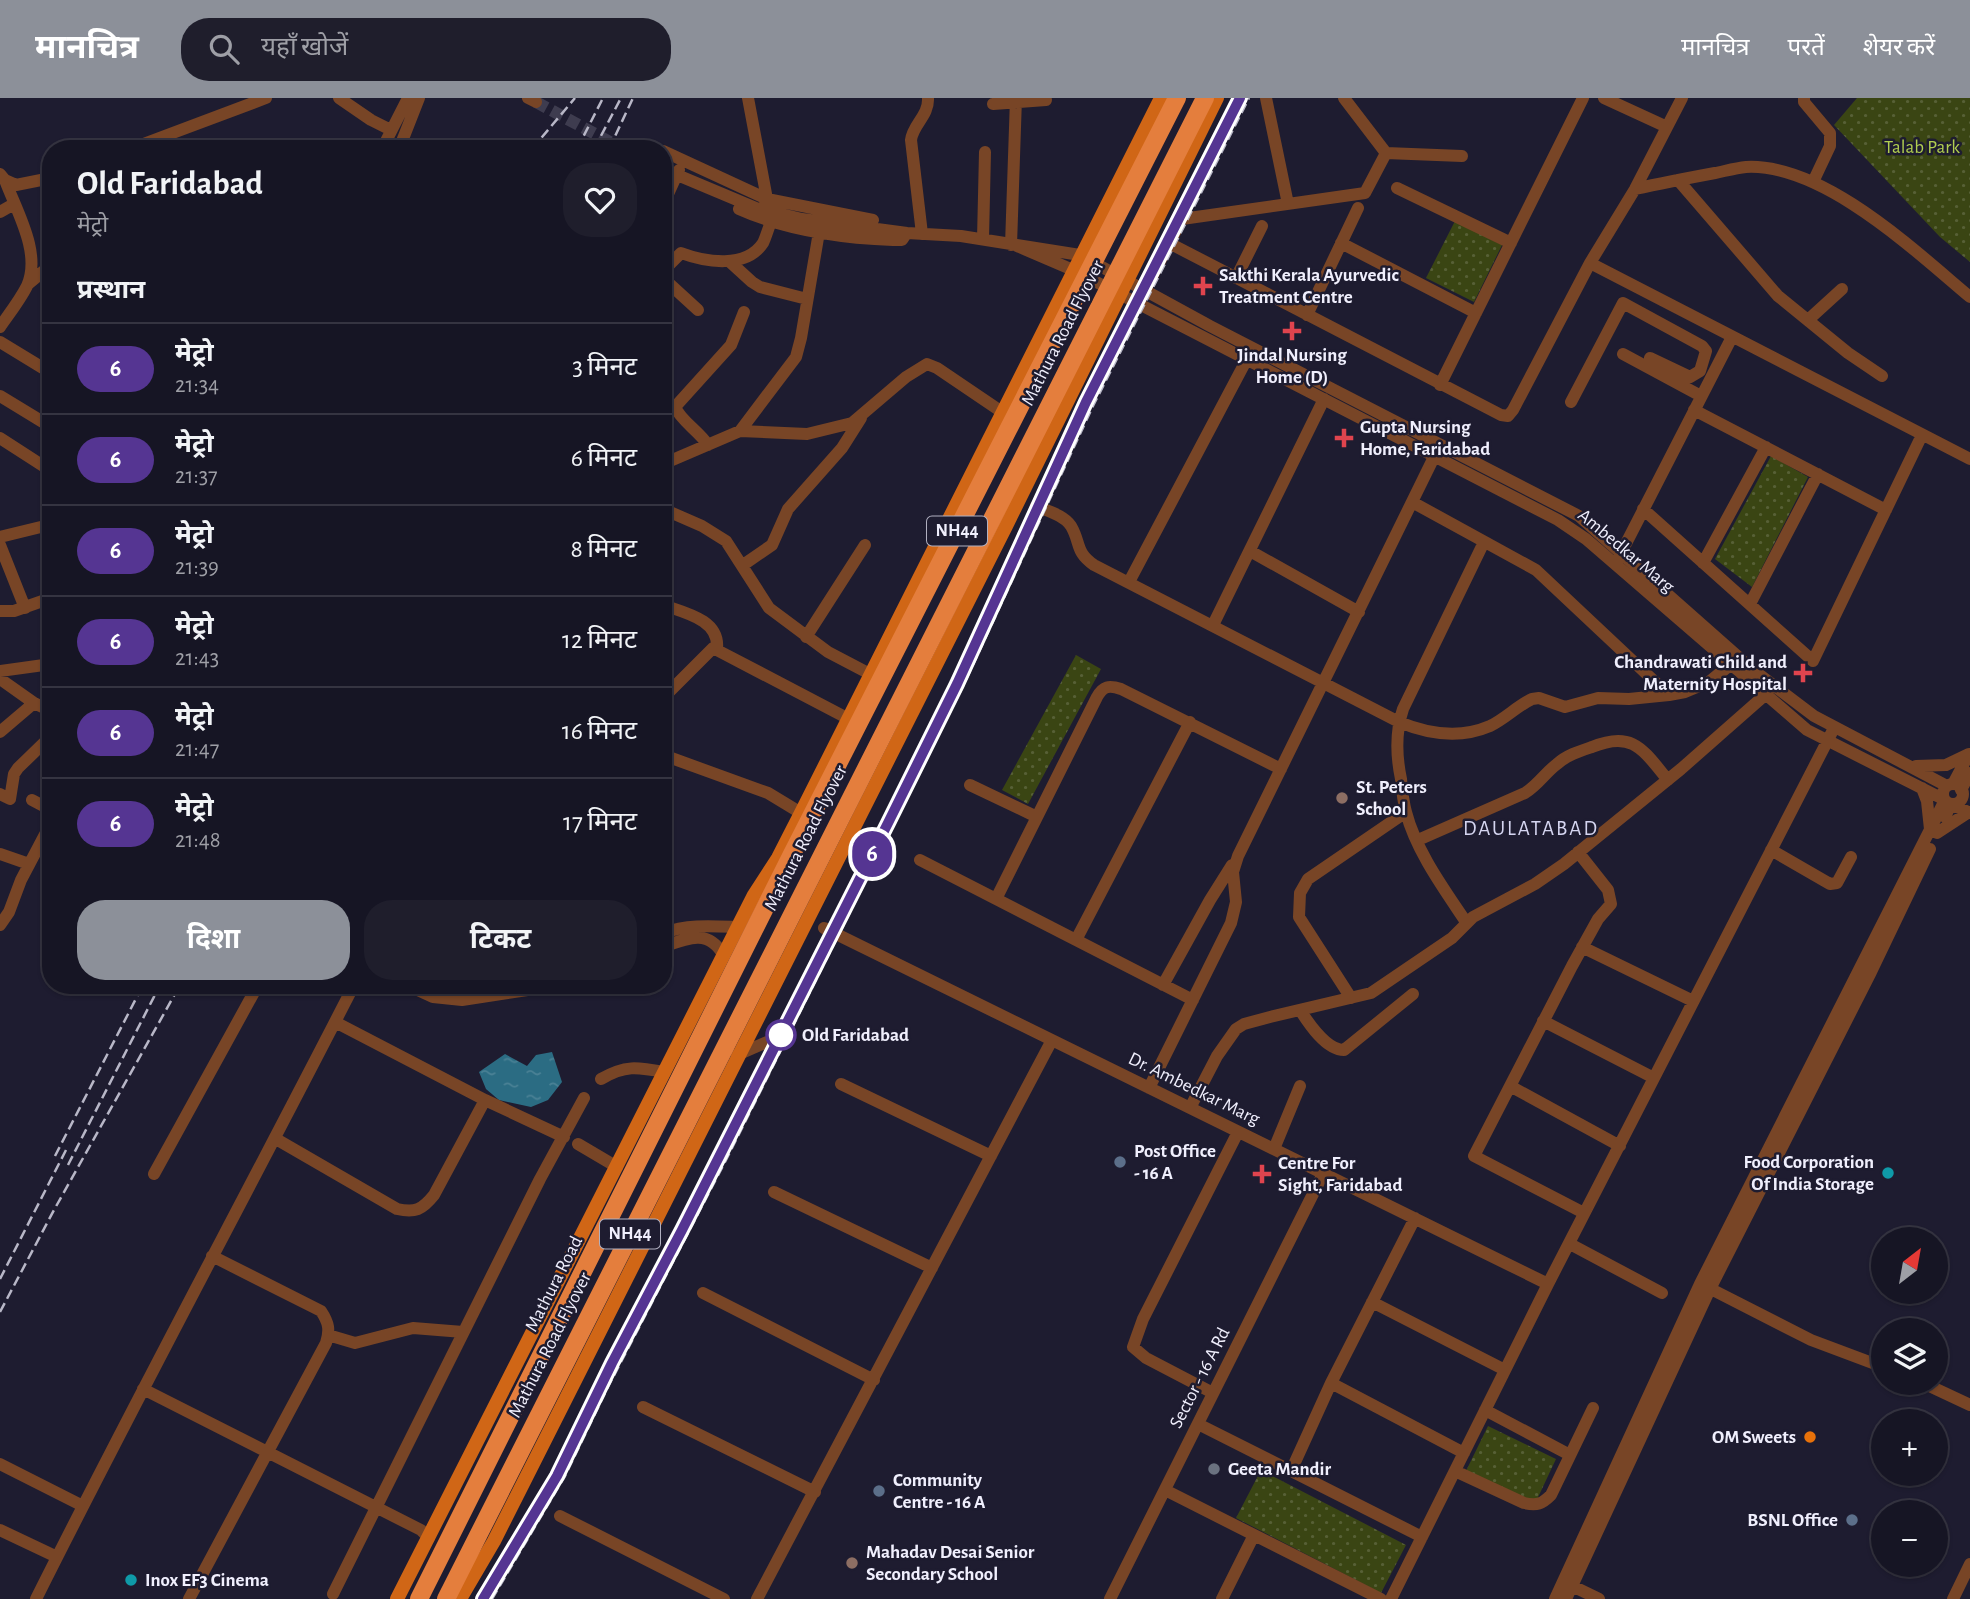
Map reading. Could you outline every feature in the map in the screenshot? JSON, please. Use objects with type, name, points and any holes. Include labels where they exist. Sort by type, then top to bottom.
[{"type":"highway","name":"Mathura Road Flyover","points":[[745,950],[1177,98]]},
{"type":"highway","name":"Mathura Road Flyover","points":[[446,1599],[1205,98]]},
{"type":"highway","points":[[745,950],[773,866]]},
{"type":"highway","name":"Mathura Road","points":[[419,1599],[745,950]]},
{"type":"main road","points":[[397,1599],[754,895],[801,813],[1161,98]]},
{"type":"main road","points":[[1127,280],[1217,98]]},
{"type":"main road","points":[[460,1599],[494,1541],[1006,526],[1119,294],[1172,197],[1177,176]]},
{"type":"main road","points":[[1106,206],[1109,219],[1117,229],[1127,234],[1139,235],[1150,229]]},
{"type":"main road","points":[[1030,355],[1051,352],[1061,355],[1077,379]]},
{"type":"street","points":[[154,140],[266,98]]},
{"type":"street","points":[[339,98],[370,120],[391,130]]},
{"type":"street","points":[[386,140],[408,98]]},
{"type":"street","points":[[403,140],[419,98]]},
{"type":"street","points":[[672,262],[681,253],[703,261],[729,261],[753,254],[763,243],[767,199],[748,98]]},
{"type":"street","points":[[922,234],[911,140],[912,132],[919,125],[928,107],[928,98]]},
{"type":"street","points":[[1266,98],[1288,204]]},
{"type":"street","points":[[1344,98],[1386,153]]},
{"type":"street","points":[[1440,385],[1583,98]]},
{"type":"street","points":[[1604,98],[1667,127]]},
{"type":"street","points":[[1169,243],[1440,385],[1508,416],[1590,263],[1635,189],[1682,98]]},
{"type":"street","points":[[1014,246],[1016,99]]},
{"type":"street","points":[[993,105],[1016,99],[1046,103]]},
{"type":"street","points":[[1803,99],[1830,133],[1830,146],[1813,182]]},
{"type":"street","points":[[983,239],[985,152]]},
{"type":"street","points":[[1145,290],[1182,219],[1365,193],[1386,153]]},
{"type":"street","points":[[1386,153],[1462,156]]},
{"type":"street","points":[[672,156],[767,199],[899,225],[907,233]]},
{"type":"street","points":[[672,186],[683,162]]},
{"type":"street","points":[[1635,189],[1747,167],[1780,171],[1813,182],[1880,223],[1970,297]]},
{"type":"street","points":[[672,173],[756,208],[802,219],[907,233],[961,236],[1080,255]]},
{"type":"street","points":[[2,177],[16,185],[42,180]]},
{"type":"street","points":[[2,177],[26,234],[31,267],[28,284]]},
{"type":"street","points":[[1678,180],[1778,296],[1882,376]]},
{"type":"street","points":[[674,182],[765,220],[819,232],[893,240],[902,240],[907,233]]},
{"type":"street","points":[[1397,188],[1511,243]]},
{"type":"street","points":[[0,212],[14,204]]},
{"type":"street","points":[[1307,315],[1358,208]]},
{"type":"street","points":[[1236,278],[1262,226]]},
{"type":"street","points":[[740,431],[796,357],[819,232]]},
{"type":"street","points":[[1341,243],[1476,313]]},
{"type":"street","name":"Ambedkar Marg","points":[[1014,246],[1073,270],[1324,399],[1579,516],[1618,559],[1730,665],[1807,730],[1969,813]]},
{"type":"street","name":"Ambedkar Marg","points":[[1080,255],[1438,450]]},
{"type":"street","points":[[729,261],[760,287],[807,299]]},
{"type":"street","points":[[1590,263],[1970,459]]},
{"type":"street","points":[[0,327],[5,309],[42,272]]},
{"type":"street","points":[[672,286],[698,310]]},
{"type":"street","points":[[1808,320],[1842,289]]},
{"type":"street","points":[[1571,402],[1623,303],[1702,346],[1706,351],[1700,371],[1690,377],[1650,358]]},
{"type":"street","points":[[708,445],[675,407],[731,345],[744,312]]},
{"type":"street","points":[[1679,334],[1689,314]]},
{"type":"street","points":[[1618,559],[1732,337]]},
{"type":"street","points":[[0,342],[42,368]]},
{"type":"street","points":[[1623,354],[1701,396]]},
{"type":"street","points":[[1129,582],[1247,359]]},
{"type":"street","points":[[672,460],[740,431],[807,434],[841,427],[862,416],[906,376],[927,363],[1002,412]]},
{"type":"street","points":[[0,396],[42,422]]},
{"type":"street","points":[[1213,625],[1324,399]]},
{"type":"street","points":[[1694,410],[1886,510]]},
{"type":"street","points":[[743,565],[772,545],[788,509],[842,448],[862,416]]},
{"type":"street","points":[[1643,509],[1813,661],[1922,435]]},
{"type":"street","points":[[0,438],[42,465]]},
{"type":"street","points":[[1703,562],[1766,447]]},
{"type":"street","points":[[1163,985],[1238,856],[1438,450]]},
{"type":"street","points":[[1750,604],[1818,474]]},
{"type":"street","points":[[1412,502],[1536,570],[1669,695]]},
{"type":"street","points":[[1035,506],[1064,519],[1070,525],[1084,558],[1399,722],[1420,730],[1455,733],[1492,725],[1532,699],[1539,698],[1565,707],[1598,698],[1629,699],[1669,695],[1703,685],[1730,665]]},
{"type":"street","points":[[672,513],[702,526],[726,541],[769,608],[828,652],[870,674]]},
{"type":"street","points":[[0,537],[42,527]]},
{"type":"street","points":[[1466,922],[1437,877],[1406,812],[1396,745],[1399,722],[1484,542]]},
{"type":"street","points":[[0,545],[25,608]]},
{"type":"street","points":[[806,637],[865,545]]},
{"type":"street","points":[[1250,551],[1359,612]]},
{"type":"street","name":"Ambedkar Marg","points":[[1618,559],[1814,716],[1959,790]]},
{"type":"street","points":[[0,611],[25,608],[42,601]]},
{"type":"street","points":[[672,609],[715,630],[717,649]]},
{"type":"street","points":[[672,689],[709,650],[717,649],[741,664],[778,680],[808,700],[848,718]]},
{"type":"street","points":[[0,671],[42,665]]},
{"type":"street","points":[[0,679],[42,707]]},
{"type":"street","points":[[996,899],[1101,689],[1121,689],[1282,769]]},
{"type":"street","points":[[1190,1108],[1217,1056],[1236,1029],[1244,1024],[1371,993],[1452,938],[1466,922],[1535,884],[1578,852],[1668,780],[1765,695]]},
{"type":"street","points":[[0,732],[34,703]]},
{"type":"street","points":[[1076,940],[1190,722]]},
{"type":"street","points":[[1391,1599],[1584,1213],[1835,726]]},
{"type":"street","points":[[1418,840],[1525,793],[1568,756],[1615,739],[1636,744],[1668,780]]},
{"type":"street","points":[[0,794],[10,799],[14,774],[42,745]]},
{"type":"street","points":[[1909,766],[1927,768],[1946,765],[1969,753]]},
{"type":"street","points":[[1555,1599],[1567,1584],[1705,1287],[1871,972],[1948,802],[1959,801],[1959,790],[1969,753]]},
{"type":"street","points":[[672,758],[768,793],[801,813]]},
{"type":"street","points":[[1959,790],[1970,773]]},
{"type":"street","points":[[970,785],[1037,817]]},
{"type":"street","points":[[1922,788],[1934,831]]},
{"type":"street","points":[[32,800],[42,805]]},
{"type":"street","points":[[1351,998],[1303,925],[1298,906],[1300,893],[1308,879],[1406,812]]},
{"type":"street","points":[[1934,831],[1969,813]]},
{"type":"street","points":[[0,925],[9,912],[21,880],[42,840]]},
{"type":"street","points":[[1771,850],[1830,884],[1837,884],[1851,857]]},
{"type":"street","points":[[1578,852],[1608,890],[1612,900],[1543,1021],[1474,1156],[1584,1213]]},
{"type":"street","points":[[0,854],[29,864]]},
{"type":"street","points":[[1149,1088],[1231,923],[1236,902],[1233,872],[1238,856]]},
{"type":"street","points":[[920,860],[1193,1000]]},
{"type":"street","points":[[0,908],[21,880]]},
{"type":"street","points":[[672,930],[706,925],[738,927]]},
{"type":"street","name":"Dr. Ambedkar Marg","points":[[824,928],[1548,1284]]},
{"type":"street","points":[[672,944],[698,937],[719,946],[724,956]]},
{"type":"street","points":[[1583,947],[1693,1001]]},
{"type":"street","points":[[154,1174],[253,994]]},
{"type":"street","points":[[36,1599],[349,994]]},
{"type":"street","points":[[426,994],[461,1000],[501,994]]},
{"type":"street","points":[[1300,1010],[1322,1038],[1344,1050],[1413,994]]},
{"type":"street","points":[[1543,1021],[1654,1078]]},
{"type":"street","points":[[335,1022],[485,1100],[564,1137]]},
{"type":"street","points":[[757,1599],[1052,1040]]},
{"type":"street","points":[[737,1055],[767,1042]]},
{"type":"street","points":[[601,1079],[615,1071],[635,1067],[664,1072]]},
{"type":"street","points":[[841,1084],[991,1156]]},
{"type":"street","points":[[1274,1149],[1300,1086]]},
{"type":"street","points":[[1510,1086],[1620,1146]]},
{"type":"street","points":[[333,1594],[540,1179],[584,1098]]},
{"type":"street","points":[[276,1139],[397,1209],[413,1212],[423,1208],[434,1195],[485,1100]]},
{"type":"street","points":[[1213,1393],[1136,1352],[1133,1341],[1238,1132]]},
{"type":"street","points":[[578,1144],[617,1167]]},
{"type":"street","name":"Sector - 16 A Rd","points":[[1111,1599],[1323,1174]]},
{"type":"street","points":[[774,1192],[932,1268]]},
{"type":"street","points":[[1291,1471],[1331,1383],[1415,1219]]},
{"type":"street","points":[[1570,1244],[1662,1293]]},
{"type":"street","points":[[189,1599],[269,1453],[328,1335],[328,1321],[321,1311],[212,1256]]},
{"type":"street","points":[[1705,1287],[1811,1340],[1871,1362]]},
{"type":"street","points":[[703,1293],[874,1380]]},
{"type":"street","points":[[1373,1301],[1505,1370]]},
{"type":"street","points":[[328,1335],[355,1343],[413,1328],[463,1332]]},
{"type":"street","points":[[1331,1383],[1464,1453]]},
{"type":"street","points":[[143,1389],[421,1530],[429,1538]]},
{"type":"street","points":[[1948,1395],[1970,1405]]},
{"type":"street","points":[[643,1408],[815,1492]]},
{"type":"street","points":[[1455,1471],[1536,1506],[1551,1495],[1592,1408]]},
{"type":"street","points":[[1485,1410],[1570,1455]]},
{"type":"street","points":[[1198,1424],[1422,1537]]},
{"type":"street","points":[[0,1464],[83,1506]]},
{"type":"street","points":[[1165,1490],[1381,1599]]},
{"type":"street","points":[[560,1516],[724,1599]]},
{"type":"street","points":[[0,1530],[57,1557]]},
{"type":"street","points":[[1222,1599],[1254,1535]]},
{"type":"street","points":[[1953,1599],[1966,1582],[1970,1564]]},
{"type":"street","points":[[1566,1599],[1567,1584]]},
{"type":"street","points":[[1567,1584],[1599,1599]]},
{"type":"green space","name":"Talab Park","points":[[1857,98],[1970,98],[1970,262],[1940,237],[1834,125]]},
{"type":"green space","points":[[1455,221],[1502,245],[1474,302],[1426,278]]},
{"type":"green space","points":[[1771,456],[1808,477],[1752,587],[1715,559]]},
{"type":"green space","points":[[1076,655],[1101,669],[1028,804],[1002,790]]},
{"type":"green space","points":[[1488,1426],[1556,1459],[1533,1508],[1464,1475]]},
{"type":"green space","points":[[1261,1470],[1406,1545],[1381,1593],[1236,1518]]},
{"type":"water","points":[[552,1052],[562,1082],[548,1100],[531,1107],[499,1100],[486,1089],[479,1072],[505,1054],[527,1066],[536,1055]]},
{"type":"tunnel","points":[[536,102],[606,140]]},
{"type":"railway","points":[[540,140],[575,98]]},
{"type":"railway","points":[[582,140],[603,98]]},
{"type":"railway","points":[[599,140],[621,98]]},
{"type":"railway","points":[[613,140],[633,98]]},
{"type":"railway","points":[[492,1599],[565,1476],[727,1158],[964,684],[1093,406],[1249,98]]},
{"type":"railway","points":[[55,1156],[138,994]]},
{"type":"railway","points":[[68,1165],[155,994]]},
{"type":"railway","points":[[0,1312],[175,994]]},
{"type":"railway","points":[[0,1279],[66,1150]]},
{"type":"metro line","name":"6","points":[[483,1599],[557,1476],[888,823],[957,684],[1086,402],[1240,98]]},
{"type":"place","name":"Sakthi Kerala Ayurvedic Treatment Centre","points":[[1203,286]]},
{"type":"place","name":"Jindal Nursing Home (D)","points":[[1292,331]]},
{"type":"place","name":"Gupta Nursing Home, Faridabad","points":[[1344,438]]},
{"type":"place","name":"Chandrawati Child and Maternity Hospital","points":[[1803,673]]},
{"type":"place","name":"St. Peters School","points":[[1342,798]]},
{"type":"place","name":"Old Faridabad","points":[[781,1035]]},
{"type":"place","name":"Post Office - 16 A","points":[[1120,1162]]},
{"type":"place","name":"Food Corporation Of India Storage","points":[[1888,1173]]},
{"type":"place","name":"Centre For Sight, Faridabad","points":[[1262,1174]]},
{"type":"place","name":"OM Sweets","points":[[1810,1437]]},
{"type":"place","name":"Geeta Mandir","points":[[1214,1469]]},
{"type":"place","name":"Community Centre - 16 A","points":[[879,1491]]},
{"type":"place","name":"BSNL Office","points":[[1852,1520]]},
{"type":"place","name":"Mahadav Desai Senior Secondary School","points":[[852,1563]]},
{"type":"place","name":"Inox EF3 Cinema","points":[[131,1580]]},
{"type":"district","name":"DAULATABAD","points":[[1531,828]]}]
